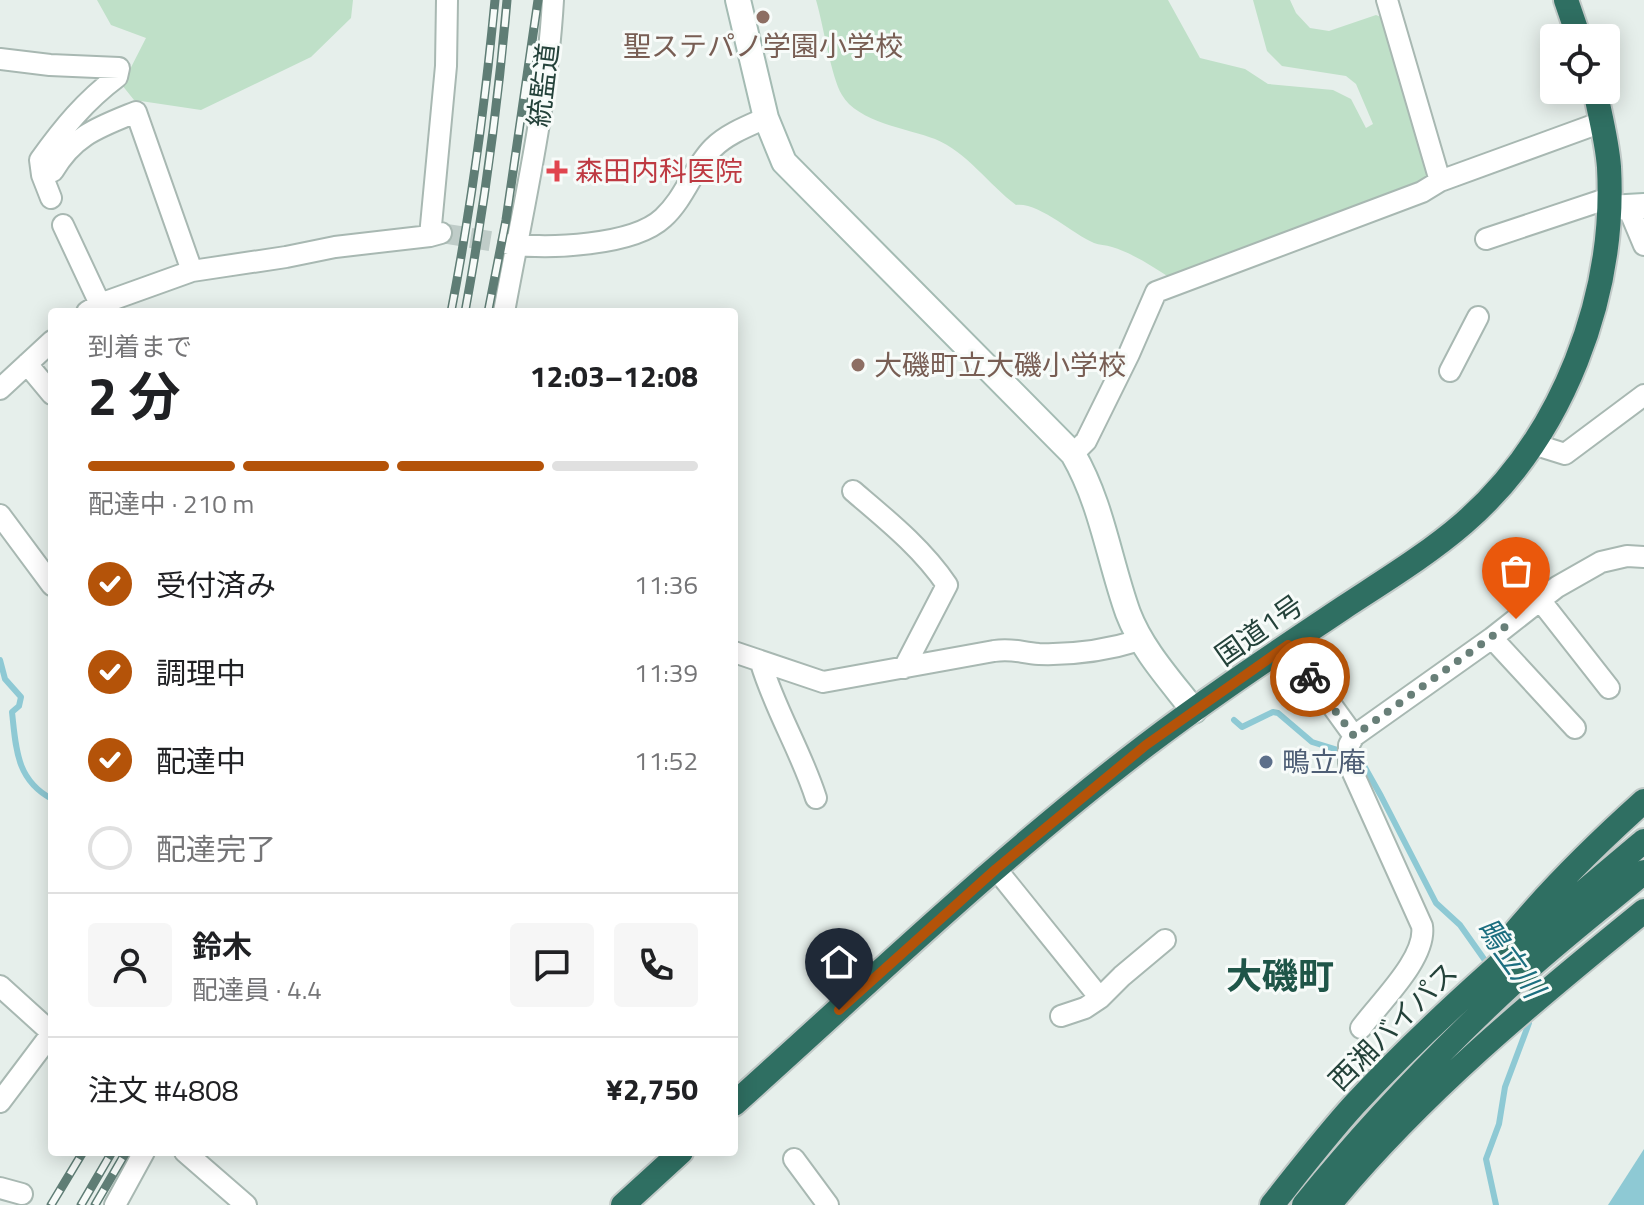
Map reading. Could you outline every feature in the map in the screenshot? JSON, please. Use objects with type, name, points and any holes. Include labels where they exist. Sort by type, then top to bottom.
[{"type":"highway","points":[[1566,0],[1574,24]]},
{"type":"highway","name":"国道1号","points":[[738,1100],[996,869],[1146,745],[1410,563],[1466,521],[1493,494],[1533,444],[1571,373],[1623,205],[1609,165],[1598,104]]},
{"type":"highway","points":[[1467,993],[1529,915],[1602,839],[1644,801]]},
{"type":"highway","name":"西湘バイパス","points":[[1272,1205],[1355,1105],[1420,1074],[1467,993],[1644,841]]},
{"type":"highway","name":"西湘バイパス","points":[[1304,1205],[1420,1074],[1529,968],[1644,872]]},
{"type":"highway","points":[[1329,1205],[1387,1139],[1420,1074],[1528,1009],[1644,911]]},
{"type":"highway","points":[[623,1205],[677,1156]]},
{"type":"street","points":[[63,225],[94,308],[192,271],[436,234],[447,0]]},
{"type":"street","name":"統監道","points":[[505,308],[513,244],[545,86],[553,0]]},
{"type":"street","points":[[738,0],[766,118],[784,162],[1073,454],[1100,515],[1128,613],[1140,640],[1194,711]]},
{"type":"street","points":[[1387,0],[1440,181]]},
{"type":"street","points":[[0,59],[119,68],[117,77],[89,98],[40,160],[51,198]]},
{"type":"street","points":[[42,175],[53,171],[86,133],[136,112],[192,271]]},
{"type":"street","points":[[513,244],[593,243],[644,232],[663,219],[683,196],[714,147],[741,129],[766,118]]},
{"type":"street","points":[[1073,454],[1086,441],[1156,292],[1422,192],[1440,181],[1602,122]]},
{"type":"street","points":[[1486,239],[1623,205],[1644,245]]},
{"type":"street","points":[[1450,371],[1478,317]]},
{"type":"street","points":[[0,389],[48,345]]},
{"type":"street","points":[[27,364],[48,389]]},
{"type":"street","points":[[1533,444],[1565,454],[1644,395]]},
{"type":"street","points":[[853,491],[905,536],[935,567],[947,585],[904,668]]},
{"type":"street","points":[[0,515],[48,580]]},
{"type":"street","points":[[1361,1028],[1415,958],[1424,936],[1349,764],[1349,745],[1354,736],[1492,638],[1557,587],[1601,562],[1627,556],[1644,557]]},
{"type":"street","points":[[1540,600],[1609,688]]},
{"type":"street","points":[[1492,638],[1575,728]]},
{"type":"street","points":[[738,654],[823,682],[1004,650],[1036,654],[1082,653],[1140,640]]},
{"type":"street","points":[[1288,645],[1354,736]]},
{"type":"street","points":[[761,663],[771,695],[801,756],[816,798]]},
{"type":"street","points":[[771,695],[792,672]]},
{"type":"street","points":[[996,869],[1100,998]]},
{"type":"street","points":[[1061,1016],[1085,1008],[1100,998],[1165,940]]},
{"type":"street","points":[[0,986],[48,1029]]},
{"type":"street","points":[[0,1102],[48,1038]]},
{"type":"street","points":[[115,1205],[142,1156]]},
{"type":"street","points":[[190,1156],[246,1205]]},
{"type":"street","points":[[794,1159],[828,1205]]},
{"type":"street","points":[[0,1188],[22,1194]]},
{"type":"green space","points":[[97,0],[353,0],[351,18],[311,57],[201,110],[134,100],[122,85],[146,38],[111,25]]},
{"type":"green space","points":[[816,0],[1168,0],[1200,58],[1245,69],[1268,84],[1333,90],[1351,99],[1366,128],[1373,124],[1356,84],[1346,76],[1282,66],[1267,51],[1253,0],[1290,0],[1296,13],[1310,28],[1329,31],[1376,15],[1394,22],[1440,181],[1178,283],[1129,254],[1085,239],[1035,208],[1016,205],[968,160],[947,145],[859,112],[849,104],[838,87]]},
{"type":"water","points":[[1644,1149],[1644,1205],[1608,1205]]},
{"type":"waterway","points":[[0,660],[5,679],[21,697],[19,706],[12,712],[20,762],[31,782],[48,796]]},
{"type":"waterway","points":[[1234,720],[1242,727],[1273,712],[1278,713],[1312,742],[1338,750]]},
{"type":"waterway","name":"鴫立川","points":[[1357,758],[1381,796],[1436,903],[1460,925],[1489,966]]},
{"type":"waterway","name":"鴫立川","points":[[1496,1205],[1486,1159],[1499,1124],[1505,1087],[1529,1023],[1526,1018]]},
{"type":"tunnel","points":[[441,233],[508,244]]},
{"type":"railway","points":[[452,308],[477,156],[495,0]]},
{"type":"railway","points":[[466,308],[490,156],[507,0]]},
{"type":"railway","points":[[489,308],[506,220],[538,0]]},
{"type":"railway","points":[[51,1205],[81,1156]]},
{"type":"railway","points":[[81,1205],[110,1156]]},
{"type":"railway","points":[[95,1205],[124,1156]]},
{"type":"way so far","points":[[1310,677],[1354,736],[1516,619]]},
{"type":"place","name":"聖ステパノ学園小学校","points":[[763,17]]},
{"type":"place","name":"森田内科医院","points":[[557,171]]},
{"type":"place","name":"大磯町立大磯小学校","points":[[858,365]]},
{"type":"place","name":"鴫立庵","points":[[1266,762]]},
{"type":"district","name":"大磯町","points":[[1280,976]]},
{"type":"route","points":[[839,1010],[996,869],[1146,745],[1288,645],[1310,677]]}]
